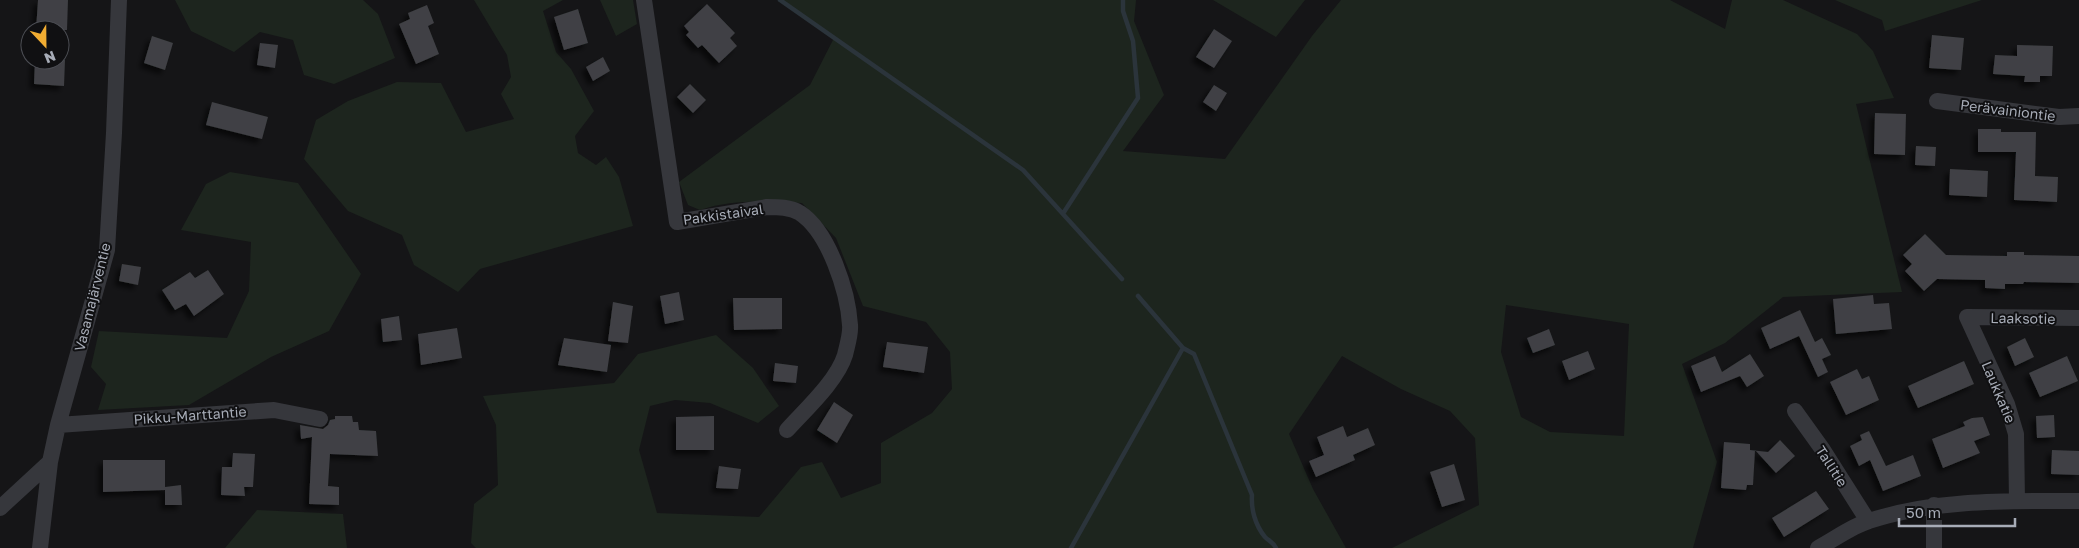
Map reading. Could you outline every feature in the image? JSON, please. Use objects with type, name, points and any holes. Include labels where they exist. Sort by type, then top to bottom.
[{"type":"street","name":"Vasamajärventie","points":[[40,548],[50,462],[58,425],[107,250],[119,0]]},
{"type":"street","name":"Pakkistaival","points":[[644,0],[677,222],[766,207],[781,207],[798,212],[812,224],[823,240],[846,296],[851,327],[844,357],[830,380],[787,430]]},
{"type":"street","name":"Perävainiontie","points":[[1936,101],[2059,116],[2079,116]]},
{"type":"street","name":"Laaksotie","points":[[1967,317],[2079,318]]},
{"type":"street","name":"Laukkatie","points":[[1967,317],[2007,404],[2016,434],[2017,501]]},
{"type":"street","name":"Pikku-Marttantie","points":[[58,425],[274,410],[320,419]]},
{"type":"street","name":"Tallitie","points":[[1795,411],[1823,450],[1868,521]]},
{"type":"street","points":[[0,508],[50,462]]},
{"type":"street","points":[[1818,548],[1868,521],[1934,505],[2017,501],[2079,501]]},
{"type":"street","points":[[1934,505],[1934,548]]},
{"type":"shaded area","points":[[175,0],[363,0],[378,14],[395,58],[334,84],[304,75],[293,40],[260,32],[234,52],[191,31]]},
{"type":"shaded area","points":[[474,0],[563,0],[543,11],[556,52],[571,69],[594,111],[575,136],[578,153],[596,165],[606,157],[619,177],[633,226],[480,269],[458,292],[414,265],[402,235],[348,211],[304,159],[316,120],[348,101],[397,82],[441,83],[466,132],[514,119],[501,94],[511,77],[507,55]]},
{"type":"shaded area","points":[[600,0],[633,0],[637,24],[616,36]]},
{"type":"shaded area","points":[[780,0],[1136,0],[1134,21],[1164,95],[1123,151],[1225,159],[1312,36],[1341,0],[1670,0],[1725,29],[1732,0],[1783,0],[1857,34],[1873,51],[1894,98],[1856,104],[1902,292],[1783,297],[1725,343],[1682,364],[1717,462],[1693,548],[1392,548],[1479,505],[1475,438],[1450,411],[1401,389],[1342,356],[1289,434],[1313,489],[1346,548],[476,548],[471,543],[474,504],[498,485],[496,425],[483,396],[614,383],[638,354],[716,335],[753,368],[779,406],[758,423],[710,403],[675,400],[650,406],[639,450],[657,513],[759,517],[801,467],[822,462],[841,498],[881,483],[881,443],[932,413],[952,389],[950,352],[926,322],[863,306],[836,238],[802,203],[738,203],[712,206],[700,210],[688,205],[679,182],[810,85],[834,38]],"holes":[[[1506,305],[1629,324],[1624,436],[1550,432],[1521,417],[1501,352]]]},
{"type":"shaded area","points":[[1213,0],[1305,0],[1276,37]]},
{"type":"shaded area","points":[[1835,0],[1982,0],[1885,31],[1882,20]]},
{"type":"shaded area","points":[[230,172],[298,183],[361,274],[329,331],[271,357],[189,405],[98,410],[106,384],[91,367],[99,331],[227,338],[249,291],[251,242],[181,230],[206,184]]},
{"type":"shaded area","points":[[257,510],[343,514],[347,548],[225,548]]},
{"type":"building","points":[[38,0],[68,0],[67,20],[37,20]]},
{"type":"building","points":[[707,4],[735,33],[730,38],[737,46],[719,63],[702,45],[698,48],[686,35],[689,32],[684,26]]},
{"type":"building","points":[[427,5],[434,23],[428,26],[439,54],[416,64],[399,24],[410,19],[408,13]]},
{"type":"building","points":[[578,9],[588,43],[564,50],[554,17]]},
{"type":"building","points":[[1214,29],[1232,41],[1214,68],[1196,57]]},
{"type":"building","points":[[1932,35],[1964,38],[1961,70],[1929,68]]},
{"type":"building","points":[[152,36],[173,43],[165,70],[144,63]]},
{"type":"building","points":[[260,43],[278,45],[275,68],[257,65]]},
{"type":"building","points":[[2017,45],[2053,46],[2052,76],[2040,76],[2040,82],[2024,82],[2025,76],[1993,74],[1995,55],[2017,56]]},
{"type":"building","points":[[603,57],[610,71],[593,81],[586,67]]},
{"type":"building","points":[[35,70],[65,70],[64,86],[34,84]]},
{"type":"building","points":[[690,84],[706,100],[693,113],[677,97]]},
{"type":"building","points":[[1214,85],[1227,93],[1216,111],[1203,102]]},
{"type":"building","points":[[212,102],[268,117],[262,139],[206,125]]},
{"type":"building","points":[[1875,113],[1906,114],[1905,155],[1874,154]]},
{"type":"building","points":[[1978,129],[2001,129],[2001,132],[2036,132],[2035,176],[2058,177],[2057,202],[2014,200],[2016,152],[1978,152]]},
{"type":"building","points":[[1916,146],[1936,147],[1935,166],[1915,165]]},
{"type":"building","points":[[1950,169],[1988,171],[1987,197],[1949,195]]},
{"type":"building","points":[[1925,234],[1946,255],[2007,256],[2007,252],[2024,252],[2024,255],[2079,256],[2079,283],[2024,282],[2023,284],[2005,284],[2005,289],[1985,288],[1985,280],[1937,279],[1924,291],[1905,271],[1912,264],[1903,255]]},
{"type":"building","points":[[122,264],[141,267],[138,285],[119,281]]},
{"type":"building","points":[[208,270],[224,294],[194,316],[186,304],[175,310],[162,290],[190,272],[195,278]]},
{"type":"building","points":[[679,292],[684,320],[665,324],[660,296]]},
{"type":"building","points":[[1873,295],[1874,304],[1889,303],[1892,329],[1836,334],[1833,299]]},
{"type":"building","points":[[733,298],[782,298],[782,329],[734,330]]},
{"type":"building","points":[[613,302],[633,306],[628,343],[608,341]]},
{"type":"building","points":[[1800,310],[1815,342],[1822,338],[1831,355],[1822,359],[1828,372],[1818,377],[1799,336],[1770,349],[1761,328]]},
{"type":"building","points":[[399,316],[402,340],[383,342],[381,319]]},
{"type":"building","points":[[457,328],[462,358],[421,365],[418,334]]},
{"type":"building","points":[[1549,329],[1555,345],[1533,353],[1527,338]]},
{"type":"building","points":[[564,338],[611,345],[607,372],[558,365]]},
{"type":"building","points":[[2025,338],[2034,357],[2015,366],[2007,347]]},
{"type":"building","points":[[887,342],[928,347],[924,373],[883,367]]},
{"type":"building","points":[[1588,351],[1595,369],[1569,380],[1562,361]]},
{"type":"building","points":[[1750,354],[1764,376],[1747,387],[1740,376],[1701,392],[1691,366],[1715,356],[1722,372]]},
{"type":"building","points":[[2067,356],[2078,381],[2040,397],[2029,373]]},
{"type":"building","points":[[1964,361],[1974,384],[1918,408],[1908,386]]},
{"type":"building","points":[[775,363],[798,366],[796,383],[773,381]]},
{"type":"building","points":[[1857,369],[1862,379],[1869,376],[1879,400],[1846,415],[1830,382]]},
{"type":"building","points":[[834,402],[853,415],[837,443],[817,430]]},
{"type":"building","points":[[2054,415],[2055,437],[2037,438],[2036,416]]},
{"type":"building","points":[[335,416],[352,416],[353,422],[358,422],[359,430],[376,431],[378,456],[330,454],[328,486],[339,487],[339,505],[309,504],[312,437],[301,439],[300,425],[323,429],[330,420],[335,419]]},
{"type":"building","points":[[714,416],[714,450],[676,450],[676,417]]},
{"type":"building","points":[[1983,417],[1990,435],[1974,441],[1980,453],[1943,468],[1932,439],[1965,426],[1963,422],[1972,418]]},
{"type":"building","points":[[1343,426],[1347,437],[1368,428],[1375,445],[1353,455],[1355,460],[1316,477],[1309,461],[1324,455],[1317,437]]},
{"type":"building","points":[[1869,431],[1886,466],[1913,455],[1921,476],[1883,491],[1870,460],[1859,466],[1850,446],[1862,440],[1860,435]]},
{"type":"building","points":[[1780,440],[1795,456],[1776,473],[1756,451],[1768,452]]},
{"type":"building","points":[[1724,442],[1750,444],[1750,450],[1755,451],[1753,485],[1747,485],[1746,490],[1721,488]]},
{"type":"building","points":[[2052,450],[2079,451],[2079,475],[2051,474]]},
{"type":"building","points":[[233,453],[255,454],[253,487],[244,487],[245,496],[221,495],[222,467],[232,467]]},
{"type":"building","points":[[103,460],[165,460],[165,487],[181,485],[182,505],[165,505],[165,490],[103,492]]},
{"type":"building","points":[[1454,464],[1465,500],[1442,507],[1430,472]]},
{"type":"building","points":[[719,466],[741,469],[738,489],[716,488]]},
{"type":"building","points":[[1816,491],[1829,509],[1784,537],[1772,518]]},
{"type":"waterway","points":[[780,0],[1023,170],[1122,279]]},
{"type":"waterway","points":[[1064,212],[1138,98],[1133,41],[1123,11],[1123,0]]},
{"type":"waterway","points":[[1138,296],[1183,348],[1194,354],[1252,495],[1252,506],[1256,522],[1265,537],[1276,548]]},
{"type":"waterway","points":[[1071,548],[1183,348]]}]
